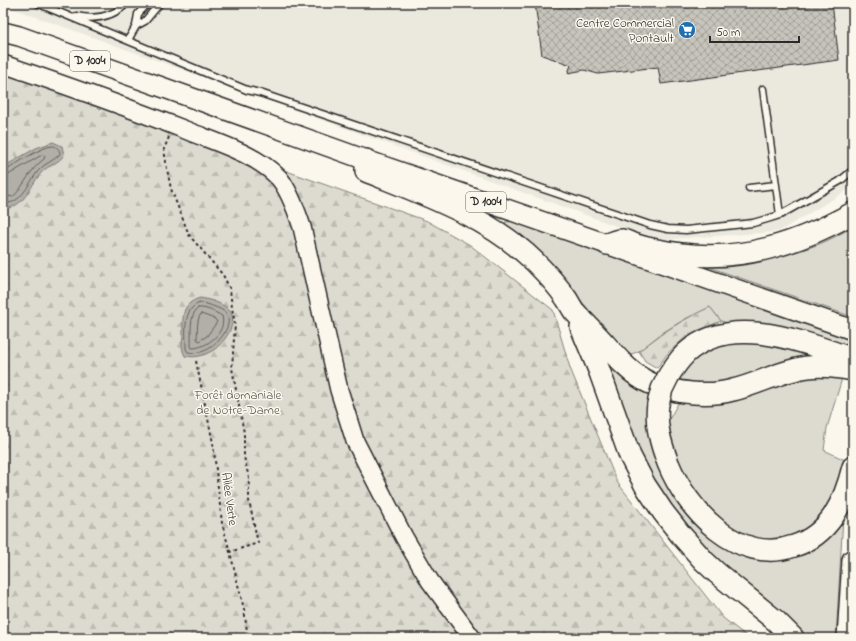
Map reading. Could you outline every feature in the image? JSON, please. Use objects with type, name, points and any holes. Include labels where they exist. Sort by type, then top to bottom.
[{"type":"highway","points":[[366,160],[366,171],[422,193],[457,209],[517,246],[547,275],[574,310],[617,359],[630,370],[650,383],[690,393],[732,391],[789,371],[808,367],[853,370]]},
{"type":"highway","points":[[607,244],[621,239],[648,248],[680,254],[717,256],[738,254],[766,249],[802,238],[828,227],[853,213]]},
{"type":"highway","points":[[574,310],[596,362],[630,456],[645,485],[663,512],[681,536],[717,573],[776,621],[793,638]]},
{"type":"highway","points":[[853,359],[795,340],[758,333],[734,333],[713,338],[702,342],[687,352],[678,361],[662,389],[658,404],[657,421],[658,431],[665,454],[679,486],[695,508],[708,522],[722,534],[748,547],[782,550],[800,544],[813,537],[834,515],[845,492],[853,467]]},
{"type":"highway","points":[[848,638],[853,560]]},
{"type":"main road","name":"D 1004","points":[[3,26],[11,34],[853,330]]},
{"type":"street","points":[[3,64],[67,86],[233,148],[264,165],[280,179],[295,208],[302,227],[339,390],[355,441],[404,537],[430,581],[472,638]]},
{"type":"lane","points":[[39,3],[247,90],[356,124],[650,225],[668,229],[691,230],[753,223],[780,215],[840,181],[853,170]]},
{"type":"lane","points":[[63,13],[78,17],[101,17],[116,12],[127,3]]},
{"type":"lane","points":[[128,40],[136,26],[138,14],[148,3]]},
{"type":"lane","points":[[136,26],[145,21],[160,3]]},
{"type":"lane","points":[[763,89],[780,215]]},
{"type":"lane","points":[[749,188],[776,185]]},
{"type":"path","points":[[173,125],[164,149],[171,189],[189,235],[223,275],[230,289],[232,308],[236,324],[232,368],[244,433],[244,457],[248,478],[249,501],[258,543],[230,552]]},
{"type":"path","name":"Allée Verte","points":[[196,361],[213,442],[222,523],[244,609],[248,638]]},
{"type":"shaded area","points":[[3,3],[853,3],[853,187],[778,232],[655,240],[3,5]]},
{"type":"green space","name":"Forêt domaniale de Notre-Dame","points":[[3,70],[427,221],[470,245],[553,310],[570,368],[617,482],[723,618],[749,638],[3,638]]},
{"type":"green space","points":[[517,221],[853,337],[853,351],[721,321],[710,307],[685,319],[662,333],[639,351],[625,357],[576,294],[545,261],[508,231],[505,222]]},
{"type":"green space","points":[[853,226],[853,317],[703,265],[762,259],[800,251],[836,236]]},
{"type":"green space","points":[[710,307],[721,321],[689,334],[668,353],[657,368],[645,361],[639,351],[673,327]]},
{"type":"green space","points":[[733,337],[853,362],[719,386],[679,384],[675,377],[691,358]]},
{"type":"green space","points":[[614,367],[650,388],[657,453],[747,554],[843,516],[836,638],[801,638],[736,580],[673,516],[629,435],[610,373]]},
{"type":"green space","points":[[843,375],[827,428],[824,450],[847,461],[833,503],[811,531],[779,541],[744,537],[717,522],[692,490],[676,462],[668,421],[680,400],[799,376]]},
{"type":"water","points":[[53,142],[62,146],[64,155],[42,172],[20,202],[9,208],[3,202],[3,167],[36,148]]},
{"type":"water","points":[[200,298],[223,305],[229,310],[233,321],[229,333],[225,339],[212,351],[199,356],[185,356],[182,346],[184,312],[189,304]]},
{"type":"building","name":"Centre Commercial Pontault","points":[[535,3],[832,3],[839,60],[661,84],[658,67],[598,74],[584,70],[568,73],[571,65],[542,55]]},
{"type":"place","name":"Centre Commercial Pontault","points":[[687,30]]}]
